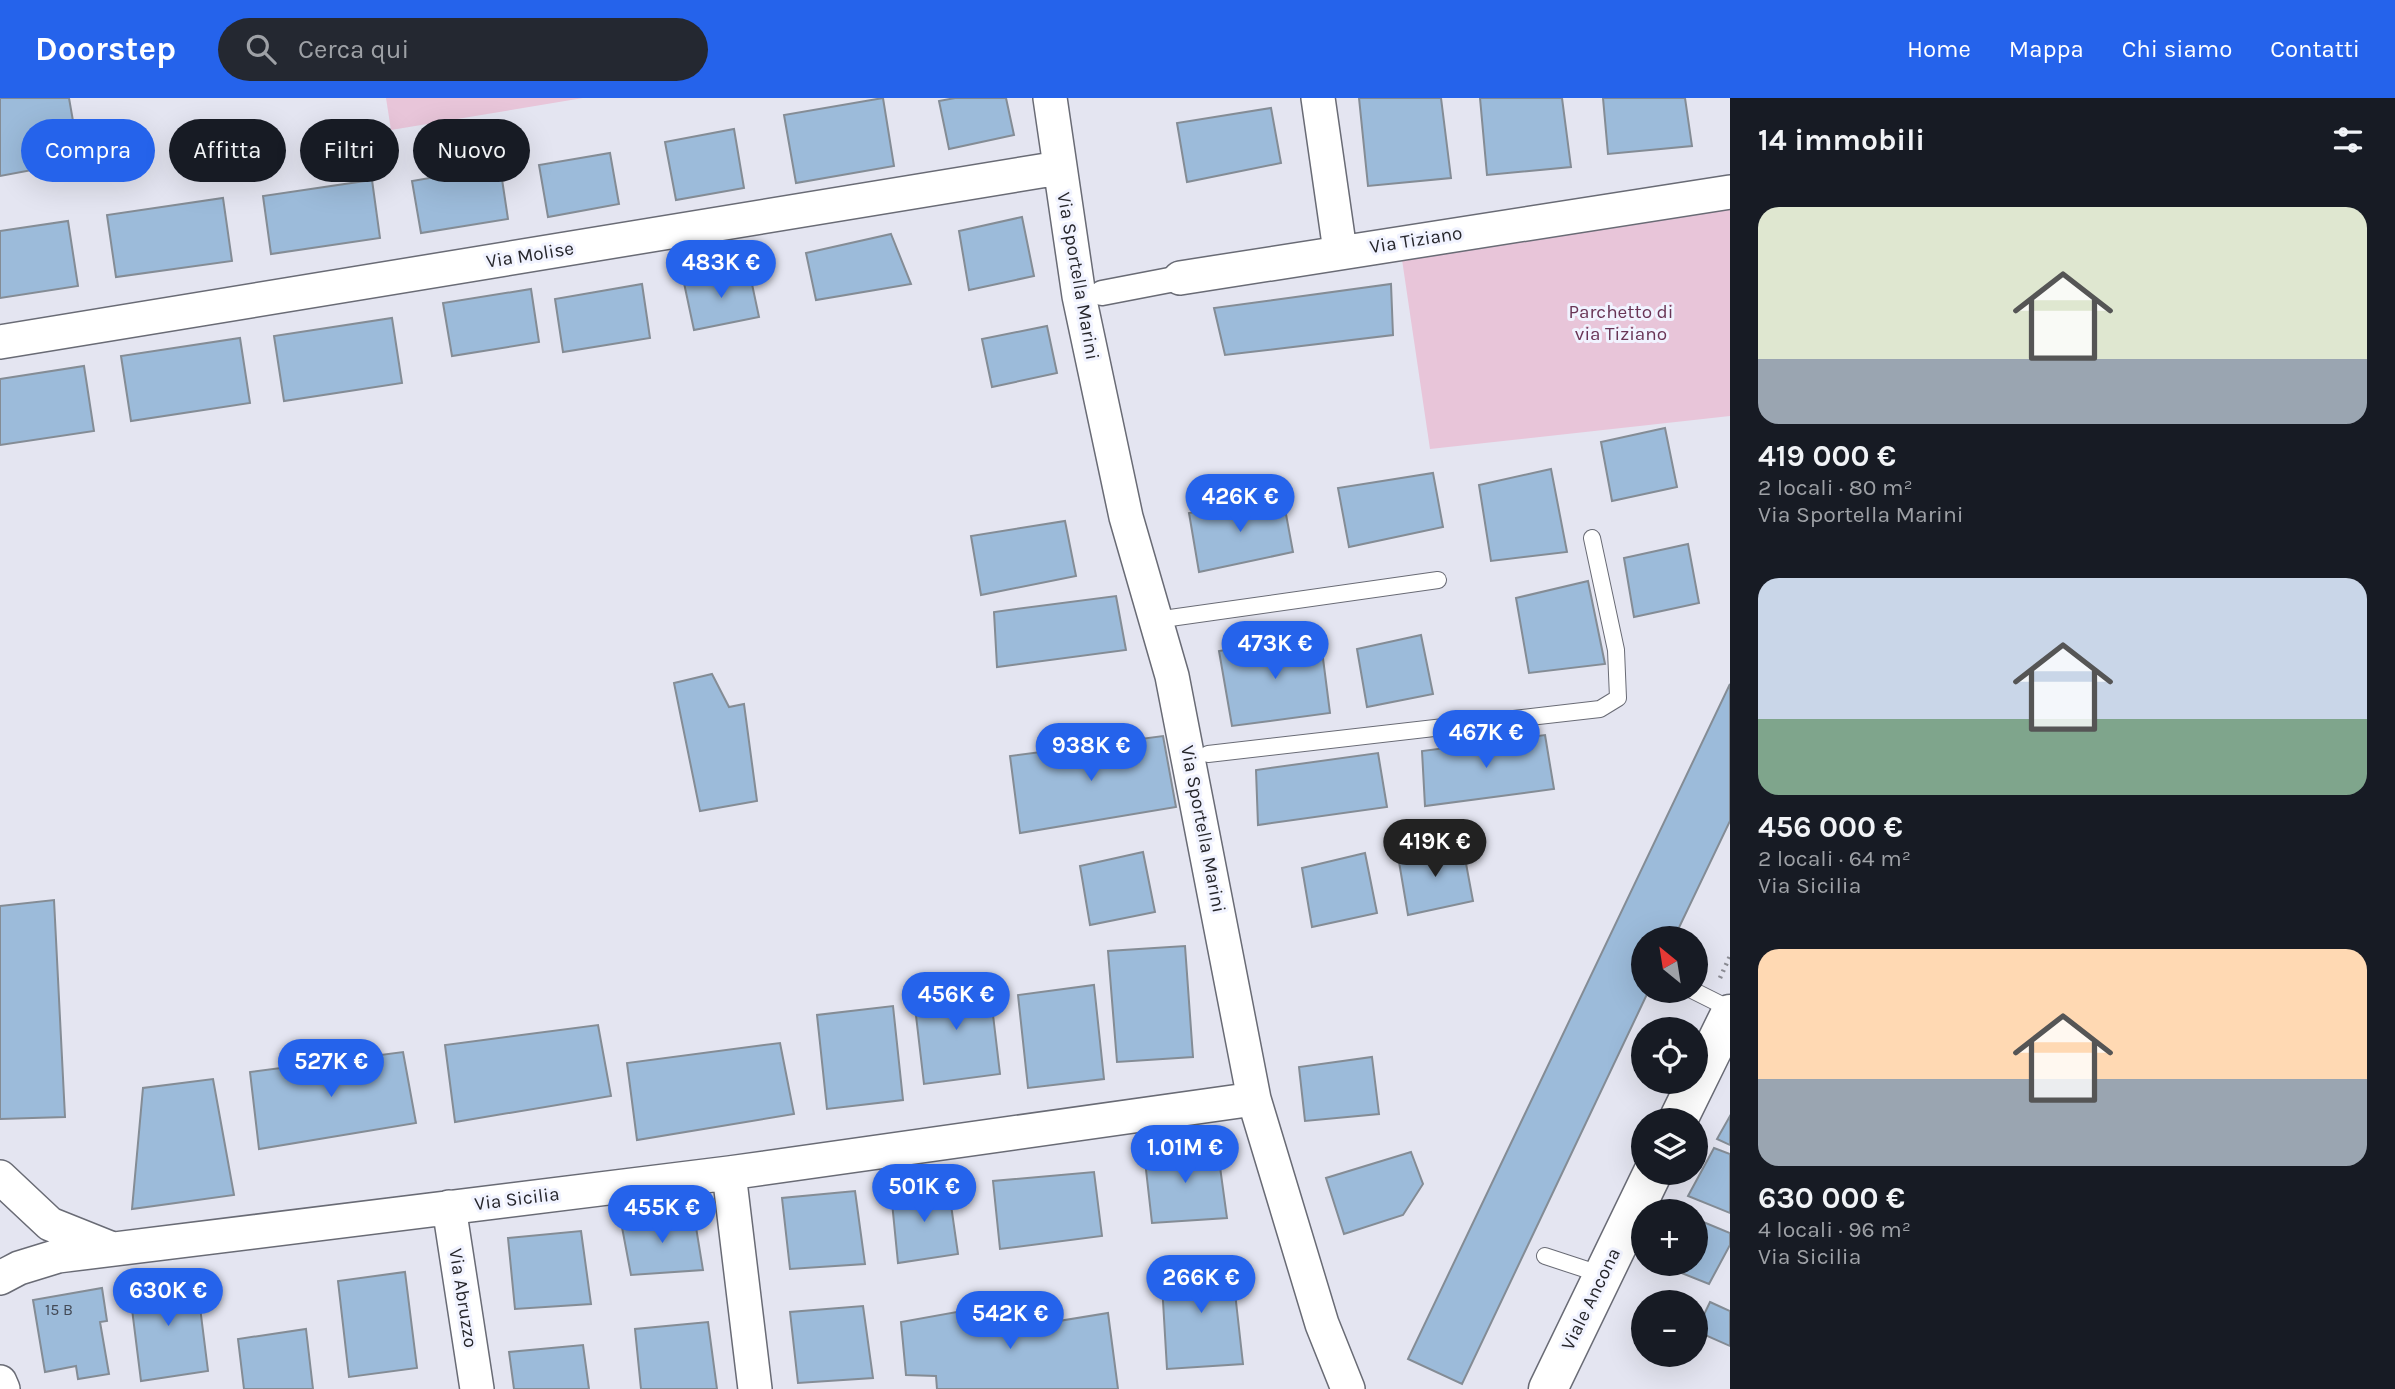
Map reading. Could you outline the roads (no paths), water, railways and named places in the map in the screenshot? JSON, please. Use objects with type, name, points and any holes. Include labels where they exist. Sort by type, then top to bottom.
[{"type":"main road","points":[[1684,1108],[1730,1011]]},
{"type":"main road","name":"Viale Ancona","points":[[1548,1389],[1647,1185]]},
{"type":"street","name":"Via Sportella Marini","points":[[1050,98],[1082,309],[1126,517],[1172,676],[1254,1099],[1322,1324],[1348,1389]]},
{"type":"street","points":[[1318,98],[1340,251]]},
{"type":"street","name":"Via Molise","points":[[0,342],[1059,168]]},
{"type":"street","name":"Via Tiziano","points":[[1102,293],[1340,251],[1730,192]]},
{"type":"street","name":"Via Sicilia","points":[[0,1278],[19,1268],[58,1256],[729,1173],[1254,1099]]},
{"type":"street","points":[[729,1173],[755,1389]]},
{"type":"street","name":"Via Sicilia","points":[[0,1177],[50,1224],[112,1249]]},
{"type":"street","points":[[0,1194],[16,1219],[58,1256]]},
{"type":"street","name":"Via Abruzzo","points":[[449,1207],[477,1389]]},
{"type":"street","points":[[0,1382],[3,1389]]},
{"type":"lane","points":[[1208,754],[1600,709],[1618,698],[1616,650],[1592,538]]},
{"type":"lane","points":[[1156,620],[1438,580]]},
{"type":"lane","points":[[1708,999],[1730,1011]]},
{"type":"lane","points":[[1545,1256],[1603,1275]]},
{"type":"park label","name":"Parchetto di via Tiziano","points":[[1621,323]]}]
